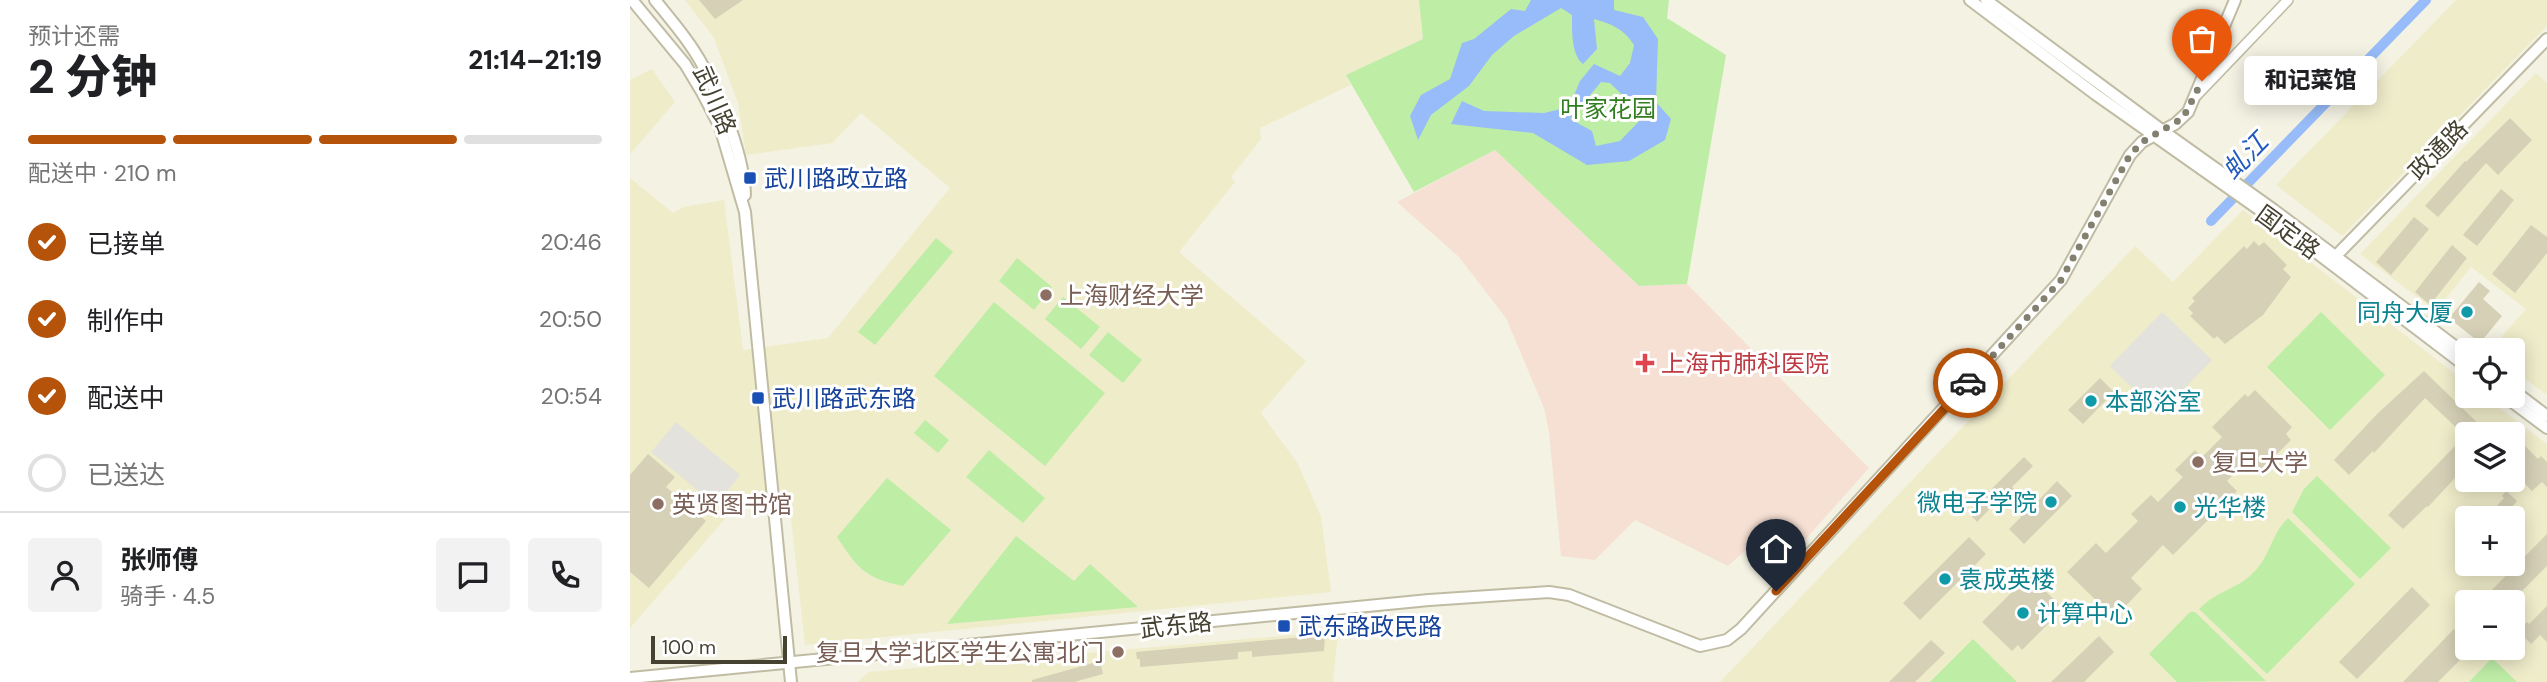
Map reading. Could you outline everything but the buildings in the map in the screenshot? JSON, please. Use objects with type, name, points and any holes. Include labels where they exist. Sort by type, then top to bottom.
[{"type":"street","points":[[632,0],[685,64],[703,94],[720,127],[745,212],[791,682]]},
{"type":"street","name":"武川路","points":[[655,0],[703,66],[722,109],[744,180],[745,212]]},
{"type":"street","name":"国定路","points":[[1970,0],[2248,199],[2274,210],[2455,358]]},
{"type":"street","name":"国定路","points":[[1986,0],[2158,133]]},
{"type":"street","points":[[2158,133],[2183,118],[2196,96],[2235,0]]},
{"type":"street","points":[[2196,96],[2288,0]]},
{"type":"street","name":"政通路","points":[[2332,260],[2547,39]]},
{"type":"street","name":"武东路","points":[[630,678],[1429,600],[1549,592],[1569,595],[1690,643],[1713,645],[1727,640],[1741,629],[2029,318],[2061,280],[2130,155],[2142,142],[2158,133]]},
{"type":"street","name":"国定路","points":[[2332,260],[2455,347]]},
{"type":"street","points":[[2525,399],[2547,416]]},
{"type":"street","points":[[2520,408],[2547,428]]},
{"type":"shaded area","name":"上海财经大学","points":[[685,0],[1419,0],[1423,39],[1346,75],[1351,85],[1260,128],[1261,139],[1231,177],[1235,182],[1179,252],[1306,361],[1261,413],[1298,464],[1321,517],[1331,592],[805,645],[788,491],[746,495],[630,628],[630,178],[673,213],[684,207],[724,200],[743,350],[828,338],[950,188],[861,113],[832,143],[746,155],[738,103],[714,38]]},
{"type":"shaded area","points":[[2456,0],[2547,0],[2547,26],[2342,236],[2276,185]]},
{"type":"shaded area","points":[[652,69],[675,102],[630,154],[630,80]]},
{"type":"shaded area","points":[[2536,73],[2547,83],[2547,395],[2525,379],[2525,338],[2501,338],[2526,309],[2471,267],[2436,311],[2360,254]]},
{"type":"shaded area","name":"上海市肺科医院","points":[[1495,150],[1639,286],[1687,284],[1869,468],[1786,561],[1758,539],[1728,566],[1635,520],[1595,560],[1561,556],[1549,432],[1544,408],[1506,318],[1459,257],[1397,202]]},
{"type":"shaded area","name":"复旦大学","points":[[2243,210],[2455,374],[2455,408],[2500,408],[2518,422],[2455,422],[2455,492],[2525,492],[2525,427],[2547,444],[2547,682],[1720,682],[2135,246],[2173,282]]},
{"type":"shaded area","points":[[2162,312],[2212,360],[2159,414],[2110,366]]},
{"type":"shaded area","points":[[676,422],[740,475],[716,505],[651,452]]},
{"type":"shaded area","points":[[1338,631],[1333,682],[858,682],[869,672]]},
{"type":"green space","name":"叶家花园","points":[[1419,0],[1669,0],[1667,18],[1726,55],[1687,284],[1639,286],[1495,150],[1414,192],[1346,75],[1423,39]]},
{"type":"green space","points":[[936,238],[953,252],[875,345],[858,332]]},
{"type":"green space","points":[[1017,258],[1052,287],[1034,310],[999,281]]},
{"type":"green space","points":[[1063,297],[1100,327],[1081,349],[1045,319]]},
{"type":"green space","points":[[994,302],[1105,393],[1045,466],[934,376]]},
{"type":"green space","points":[[2321,312],[2385,375],[2330,430],[2267,367]]},
{"type":"green space","points":[[1108,332],[1142,360],[1123,383],[1089,355]]},
{"type":"green space","points":[[925,420],[949,440],[938,453],[914,433]]},
{"type":"green space","points":[[989,450],[1045,498],[1023,523],[966,477]]},
{"type":"green space","points":[[2317,476],[2391,548],[2360,579],[2292,512],[2304,489]]},
{"type":"green space","points":[[887,478],[951,530],[903,586],[880,579],[864,570],[837,537]]},
{"type":"green space","points":[[2288,518],[2355,584],[2267,674],[2199,609],[2253,573],[2264,560],[2277,532]]},
{"type":"green space","points":[[1016,536],[1074,581],[1090,564],[1138,607],[947,624]]},
{"type":"green space","points":[[2190,612],[2195,612],[2266,681],[2177,682],[2149,654]]},
{"type":"green space","points":[[1973,639],[2017,682],[1930,682]]},
{"type":"green space","points":[[2490,660],[2494,660],[2517,682],[2469,682]]},
{"type":"water","points":[[1531,0],[1614,0],[1614,10],[1643,17],[1658,39],[1656,102],[1671,119],[1665,140],[1629,161],[1587,165],[1533,133],[1451,124],[1462,101],[1484,111],[1544,113],[1569,107],[1580,81],[1594,64],[1620,76],[1630,63],[1634,45],[1630,39],[1617,28],[1594,19],[1597,49],[1583,64],[1574,48],[1572,15],[1561,8],[1514,36],[1492,55],[1469,86],[1431,115],[1418,140],[1410,116],[1421,95],[1450,79],[1462,43],[1474,39],[1511,9],[1525,11]],"holes":[[[1601,82],[1610,83],[1644,116],[1620,141],[1596,146],[1592,131],[1570,119]]]},
{"type":"waterway","name":"虬江","points":[[2211,221],[2426,0]]},
{"type":"way so far","points":[[1968,383],[2061,280],[2130,155],[2142,142],[2183,118],[2202,81]]},
{"type":"place","name":"和记菜馆","points":[[2202,81]]},
{"type":"place","name":"武川路政立路","points":[[750,178]]},
{"type":"place","name":"上海财经大学","points":[[1046,295]]},
{"type":"place","name":"同舟大厦","points":[[2467,312]]},
{"type":"place","name":"上海市肺科医院","points":[[1645,363]]},
{"type":"place","name":"武川路武东路","points":[[758,398]]},
{"type":"place","name":"本部浴室","points":[[2091,401]]},
{"type":"place","name":"复旦大学","points":[[2198,462]]},
{"type":"place","name":"微电子学院","points":[[2051,502]]},
{"type":"place","name":"英贤图书馆","points":[[658,504]]},
{"type":"place","name":"光华楼","points":[[2180,507]]},
{"type":"place","name":"袁成英楼","points":[[1945,579]]},
{"type":"place","name":"计算中心","points":[[2023,613]]},
{"type":"place","name":"武东路政民路","points":[[1284,626]]},
{"type":"place","name":"复旦大学北区学生公寓北门","points":[[1118,652]]},
{"type":"route","points":[[1776,591],[1968,383]]}]
